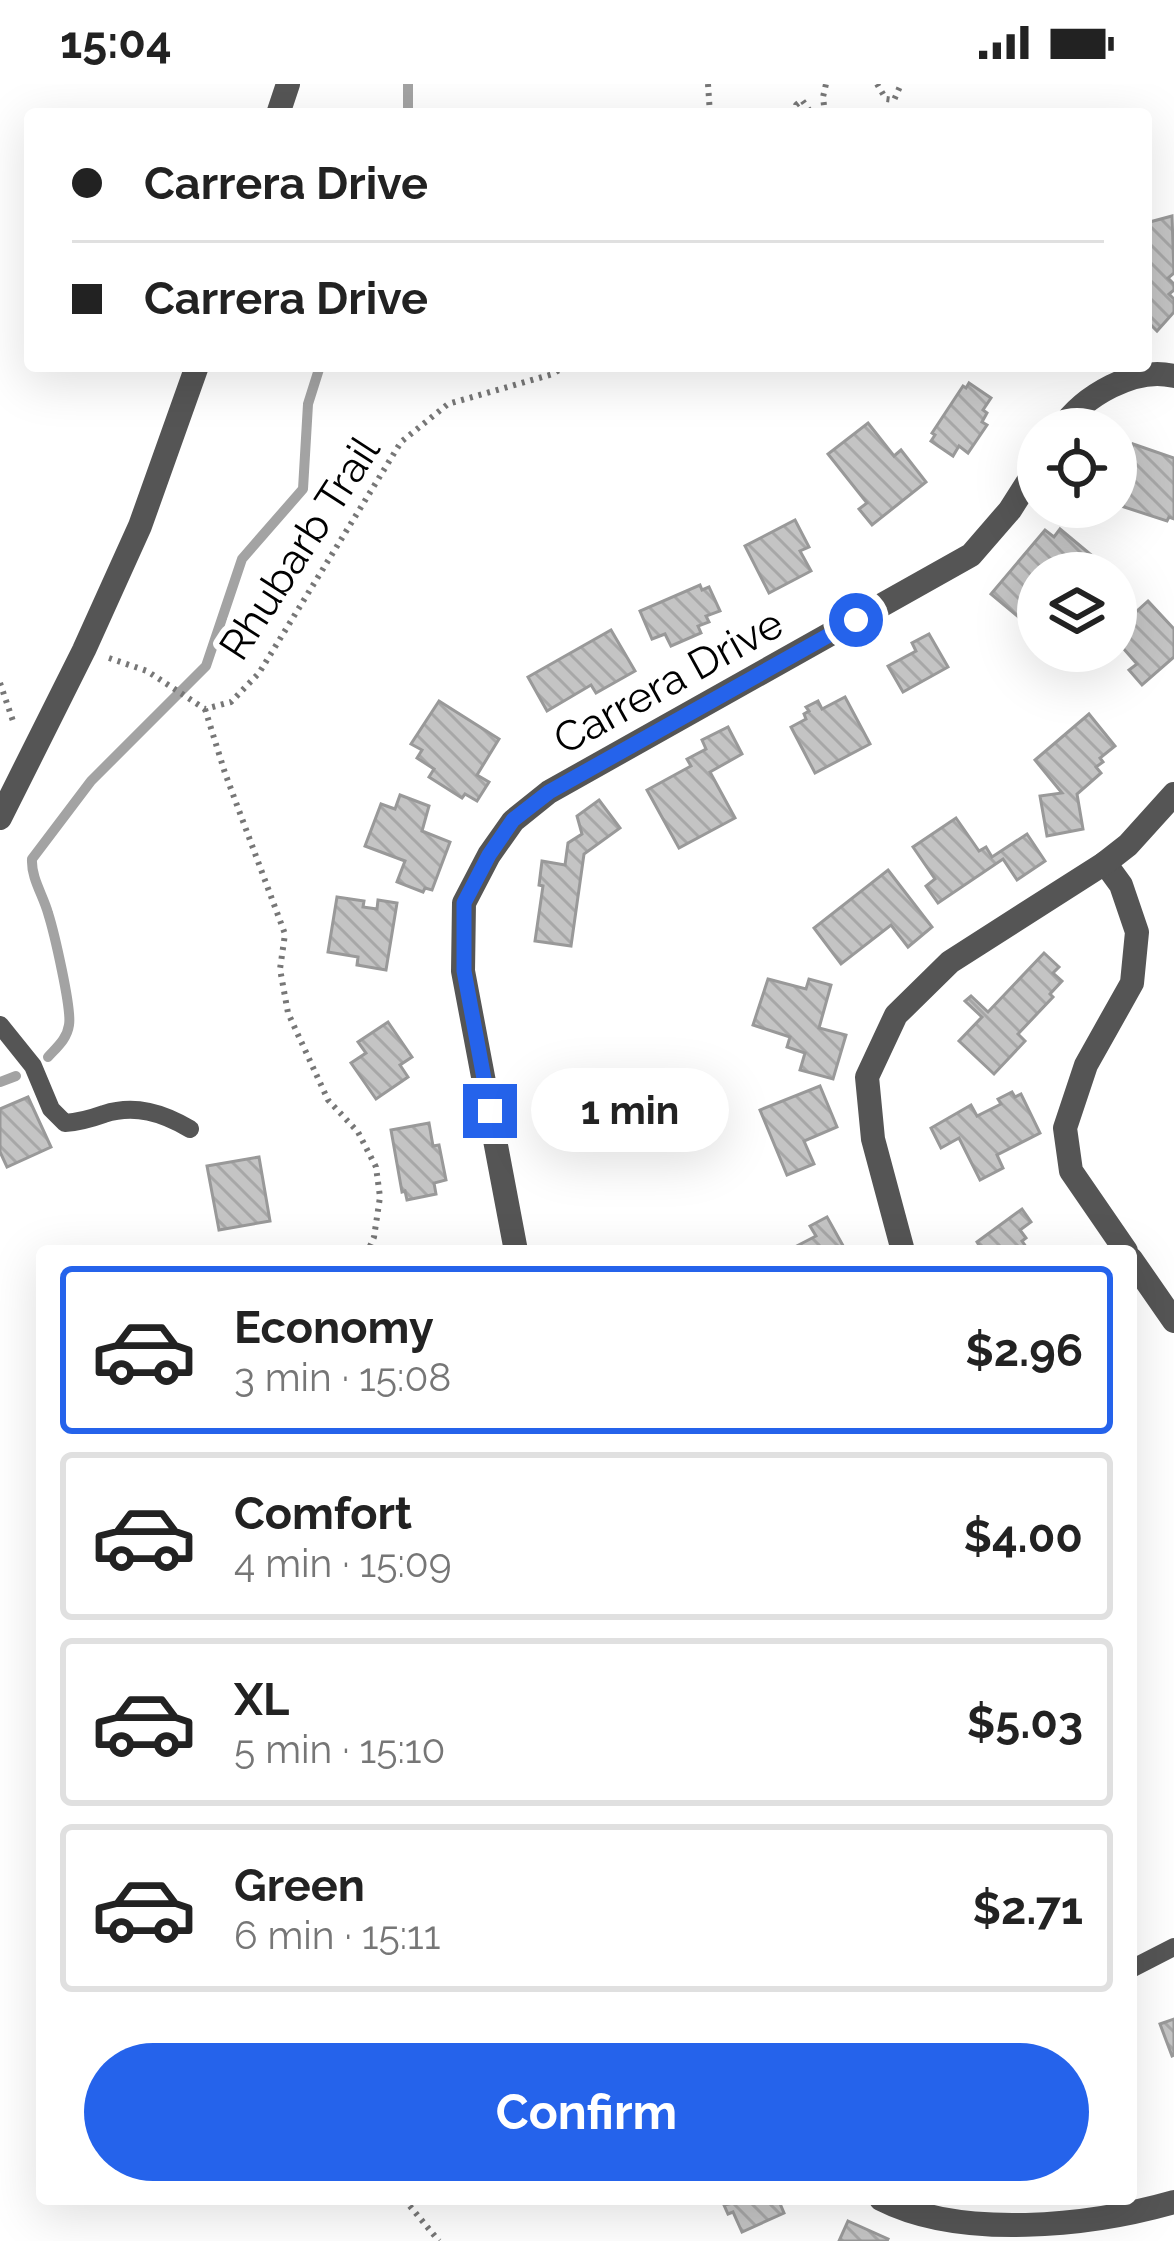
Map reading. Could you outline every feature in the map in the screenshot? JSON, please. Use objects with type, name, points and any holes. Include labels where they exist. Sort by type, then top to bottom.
[{"type":"street","points":[[0,818],[140,526],[194,372]]},
{"type":"street","points":[[1082,408],[1110,386],[1138,375],[1174,376]]},
{"type":"street","name":"Carrera Drive","points":[[514,1245],[464,971],[464,903],[489,855],[513,820],[549,792],[971,555],[1017,499]]},
{"type":"street","points":[[901,1245],[873,1138],[866,1077],[896,1015],[950,962],[1128,845],[1174,794]]},
{"type":"street","points":[[1105,863],[1121,885],[1137,932],[1132,983],[1086,1065],[1066,1128],[1071,1171],[1122,1245]]},
{"type":"street","points":[[1137,1268],[1174,1321]]},
{"type":"street","points":[[892,2205],[928,2216],[989,2224],[1060,2225],[1126,2216],[1174,2202]]},
{"type":"lane","points":[[0,1025],[33,1066],[51,1109],[65,1123],[129,1108],[169,1116],[190,1129]]},
{"type":"lane","points":[[1137,1967],[1174,1947]]},
{"type":"path","points":[[877,84],[886,99],[894,100],[901,84]]},
{"type":"path","name":"Rhubarb Trail","points":[[84,650],[147,671],[206,709],[231,702],[260,673],[401,442],[448,404],[556,372]]},
{"type":"path","points":[[206,709],[285,934],[280,969],[288,1013],[328,1100],[358,1132],[376,1167],[380,1197],[371,1245]]},
{"type":"path","points":[[409,2205],[439,2241]]},
{"type":"building","points":[[1172,216],[1174,273],[1168,278],[1174,284],[1169,294],[1174,312],[1157,331],[1152,326],[1152,221]]},
{"type":"building","points":[[969,383],[991,398],[983,410],[987,413],[982,422],[987,425],[968,453],[959,446],[953,456],[931,441],[932,433]]},
{"type":"building","points":[[868,423],[894,456],[901,450],[926,482],[872,525],[859,509],[867,503],[828,454]]},
{"type":"building","points":[[1137,445],[1174,458],[1174,519],[1137,511]]},
{"type":"building","points":[[795,520],[809,547],[800,551],[811,571],[769,593],[745,546]]},
{"type":"building","points":[[1060,529],[1088,552],[1026,552],[1045,530],[1054,537]]},
{"type":"building","points":[[1017,563],[1017,616],[991,594]]},
{"type":"building","points":[[700,585],[702,590],[709,587],[720,611],[706,616],[709,622],[698,626],[701,633],[671,646],[665,634],[652,639],[640,611]]},
{"type":"building","points":[[1148,601],[1174,629],[1174,657],[1142,685],[1131,672],[1137,672],[1137,611]]},
{"type":"building","points":[[611,630],[635,671],[596,693],[591,685],[547,711],[528,677]]},
{"type":"building","points":[[929,634],[948,667],[903,692],[888,666],[916,651],[912,643]]},
{"type":"building","points":[[845,697],[870,744],[815,773],[791,727],[806,719],[806,707],[818,701],[822,709]]},
{"type":"building","points":[[439,701],[499,739],[477,775],[489,782],[477,801],[465,794],[462,798],[429,777],[434,769],[417,758],[422,750],[411,744]]},
{"type":"building","points":[[1089,714],[1115,746],[1100,758],[1103,762],[1096,767],[1101,773],[1077,794],[1083,829],[1047,836],[1040,796],[1062,793],[1035,760]]},
{"type":"building","points":[[728,727],[742,754],[710,772],[735,818],[679,848],[647,790],[691,766],[687,759],[706,749],[702,740]]},
{"type":"building","points":[[400,795],[429,806],[422,831],[450,842],[432,890],[423,892],[397,882],[405,861],[365,846],[381,804],[395,809]]},
{"type":"building","points":[[599,800],[620,828],[584,854],[571,946],[535,941],[542,861],[565,865],[568,843],[582,834],[577,816]]},
{"type":"building","points":[[956,818],[979,851],[986,847],[992,857],[1027,834],[1045,861],[1017,880],[1003,859],[938,903],[926,886],[935,879],[913,847]]},
{"type":"building","points":[[888,870],[932,927],[908,947],[891,925],[841,964],[814,928]]},
{"type":"building","points":[[337,897],[364,901],[363,907],[377,909],[378,900],[397,903],[386,970],[357,965],[358,957],[328,952]]},
{"type":"building","points":[[1044,953],[1059,967],[1053,973],[1062,981],[1018,1034],[1025,1041],[994,1074],[959,1041],[982,1017],[965,1001],[971,996],[988,1012]]},
{"type":"building","points":[[768,979],[806,989],[809,979],[831,985],[819,1028],[846,1035],[833,1079],[800,1070],[805,1053],[787,1047],[790,1037],[753,1025]]},
{"type":"building","points":[[388,1022],[412,1057],[400,1065],[408,1077],[376,1099],[351,1063],[366,1053],[358,1042]]},
{"type":"building","points":[[820,1086],[837,1127],[804,1141],[814,1164],[787,1175],[760,1110]]},
{"type":"building","points":[[1012,1092],[1015,1097],[1021,1094],[1040,1133],[997,1155],[1003,1168],[980,1180],[959,1138],[941,1148],[931,1128],[971,1105],[977,1116],[1001,1104],[998,1099]]},
{"type":"building","points":[[28,1097],[51,1147],[7,1167],[0,1152],[0,1109]]},
{"type":"building","points":[[429,1123],[446,1180],[434,1183],[436,1194],[407,1200],[391,1130]]},
{"type":"building","points":[[259,1157],[270,1221],[219,1230],[207,1166]]},
{"type":"building","points":[[1022,1209],[1031,1222],[1020,1230],[1025,1245],[977,1242]]},
{"type":"building","points":[[827,1217],[843,1245],[799,1245],[816,1236],[810,1226]]},
{"type":"building","points":[[1174,2019],[1174,2055],[1172,2056],[1160,2024]]},
{"type":"building","points":[[724,2205],[781,2205],[784,2213],[742,2232],[733,2212],[728,2214]]},
{"type":"building","points":[[848,2221],[888,2239],[839,2241]]},
{"type":"waterway","points":[[408,84],[408,108]]},
{"type":"waterway","points":[[48,1057],[66,1035],[69,1016],[54,936],[32,859],[91,781],[206,666],[242,559],[303,489],[308,404],[318,372]]},
{"type":"waterway","points":[[0,1082],[16,1076]]},
{"type":"route","points":[[490,1111],[464,971],[464,903],[513,820],[549,792],[856,620]]}]
